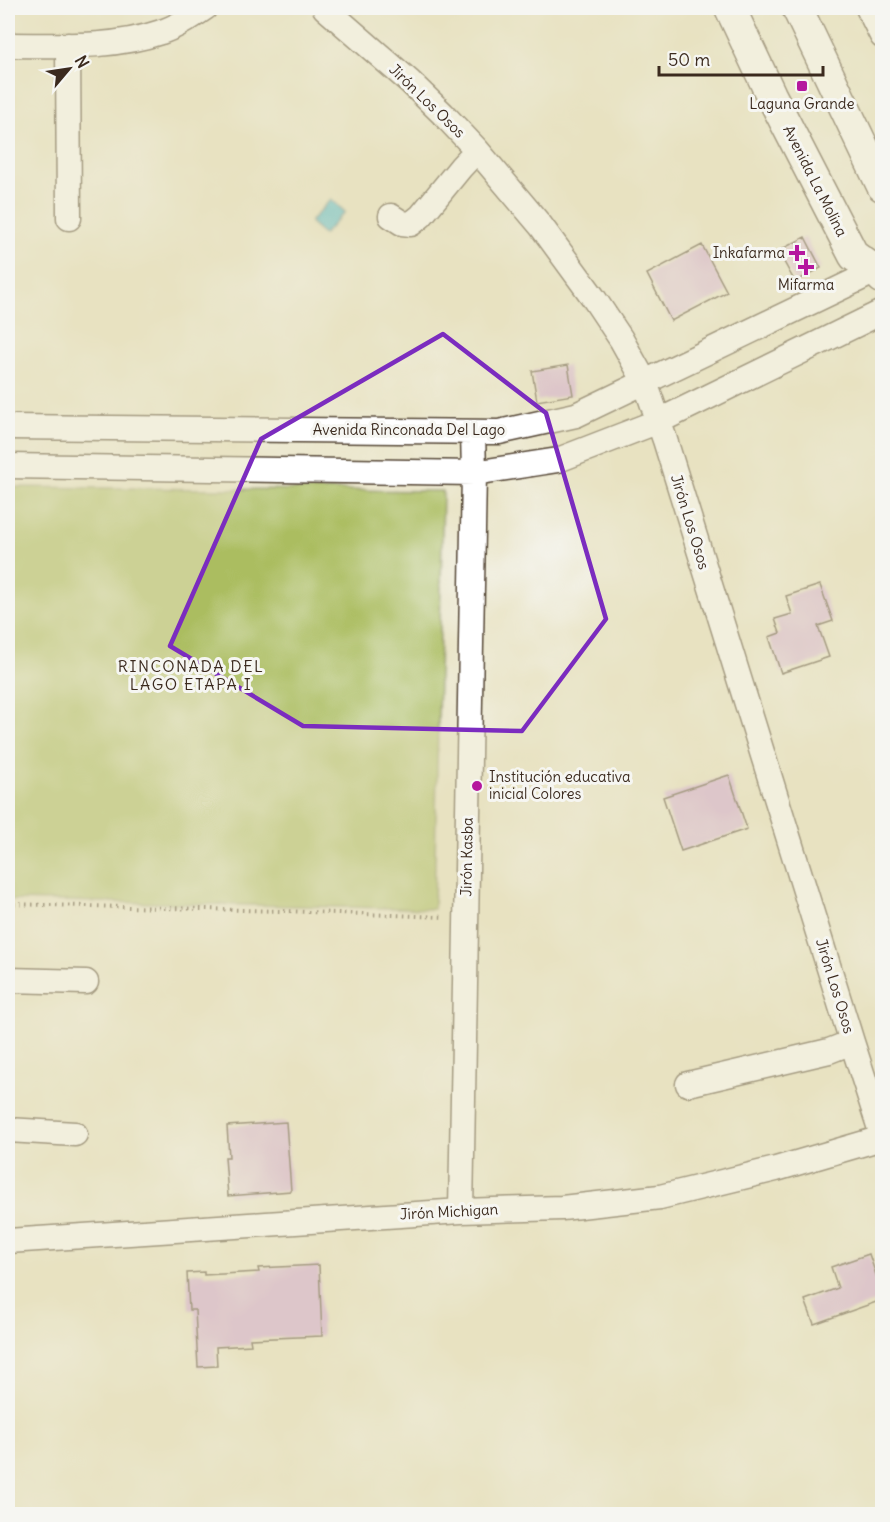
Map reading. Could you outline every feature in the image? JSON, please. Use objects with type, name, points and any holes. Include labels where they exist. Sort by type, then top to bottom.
[{"type":"main road","name":"Avenida La Molina","points":[[730,8],[771,95],[854,256],[880,272]]},
{"type":"main road","points":[[797,8],[882,186]]},
{"type":"street","points":[[8,45],[115,42],[162,32],[206,8]]},
{"type":"street","name":"Jirón Los Osos","points":[[325,8],[410,82],[477,150],[510,188],[568,261],[621,339],[645,382],[882,1136]]},
{"type":"street","points":[[868,8],[882,36]]},
{"type":"street","points":[[68,45],[69,218]]},
{"type":"street","points":[[391,216],[402,223],[411,224],[421,216],[477,150]]},
{"type":"street","name":"Avenida Rinconada Del Lago","points":[[8,427],[499,432],[576,415],[880,272]]},
{"type":"street","points":[[8,466],[474,473],[558,460],[659,421],[882,312]]},
{"type":"street","name":"Jirón Kasba","points":[[461,1210],[473,432]]},
{"type":"street","points":[[8,980],[86,982]]},
{"type":"street","points":[[688,1084],[829,1051],[852,1042]]},
{"type":"street","points":[[8,1130],[75,1134]]},
{"type":"street","name":"Jirón Michigan","points":[[8,1241],[461,1210],[562,1208],[660,1197],[776,1168],[882,1136]]},
{"type":"path","points":[[8,904],[466,918]]},
{"type":"highlighted area","points":[[443,334],[546,413],[606,619],[522,731],[303,726],[170,646],[261,439]]},
{"type":"green space","points":[[8,487],[443,491],[434,909],[8,900]]},
{"type":"water","points":[[331,199],[345,212],[323,235],[310,222]]},
{"type":"building","name":"Inkafarma","points":[[805,237],[821,268],[795,282],[778,251]]},
{"type":"building","points":[[702,245],[727,292],[671,321],[647,274]]},
{"type":"building","points":[[568,365],[573,395],[537,401],[532,371]]},
{"type":"building","points":[[820,585],[833,621],[818,626],[829,657],[781,673],[769,637],[780,633],[775,619],[792,614],[786,596]]},
{"type":"building","points":[[729,775],[747,829],[681,851],[663,797]]},
{"type":"building","points":[[286,1122],[291,1191],[228,1196],[225,1157],[229,1157],[227,1126]]},
{"type":"building","points":[[869,1254],[882,1293],[882,1300],[814,1324],[805,1300],[838,1288],[831,1267]]},
{"type":"building","points":[[319,1265],[322,1336],[250,1339],[251,1345],[216,1347],[217,1366],[198,1367],[195,1310],[189,1310],[187,1273],[204,1272],[204,1275],[259,1272],[258,1268]]},
{"type":"place","name":"Laguna Grande","points":[[802,86]]},
{"type":"place","name":"Inkafarma","points":[[797,253]]},
{"type":"place","name":"Mifarma","points":[[806,267]]},
{"type":"place","name":"Institución educativa inicial Colores","points":[[477,786]]},
{"type":"district","name":"RINCONADA DEL LAGO ETAPA I","points":[[191,675]]}]
